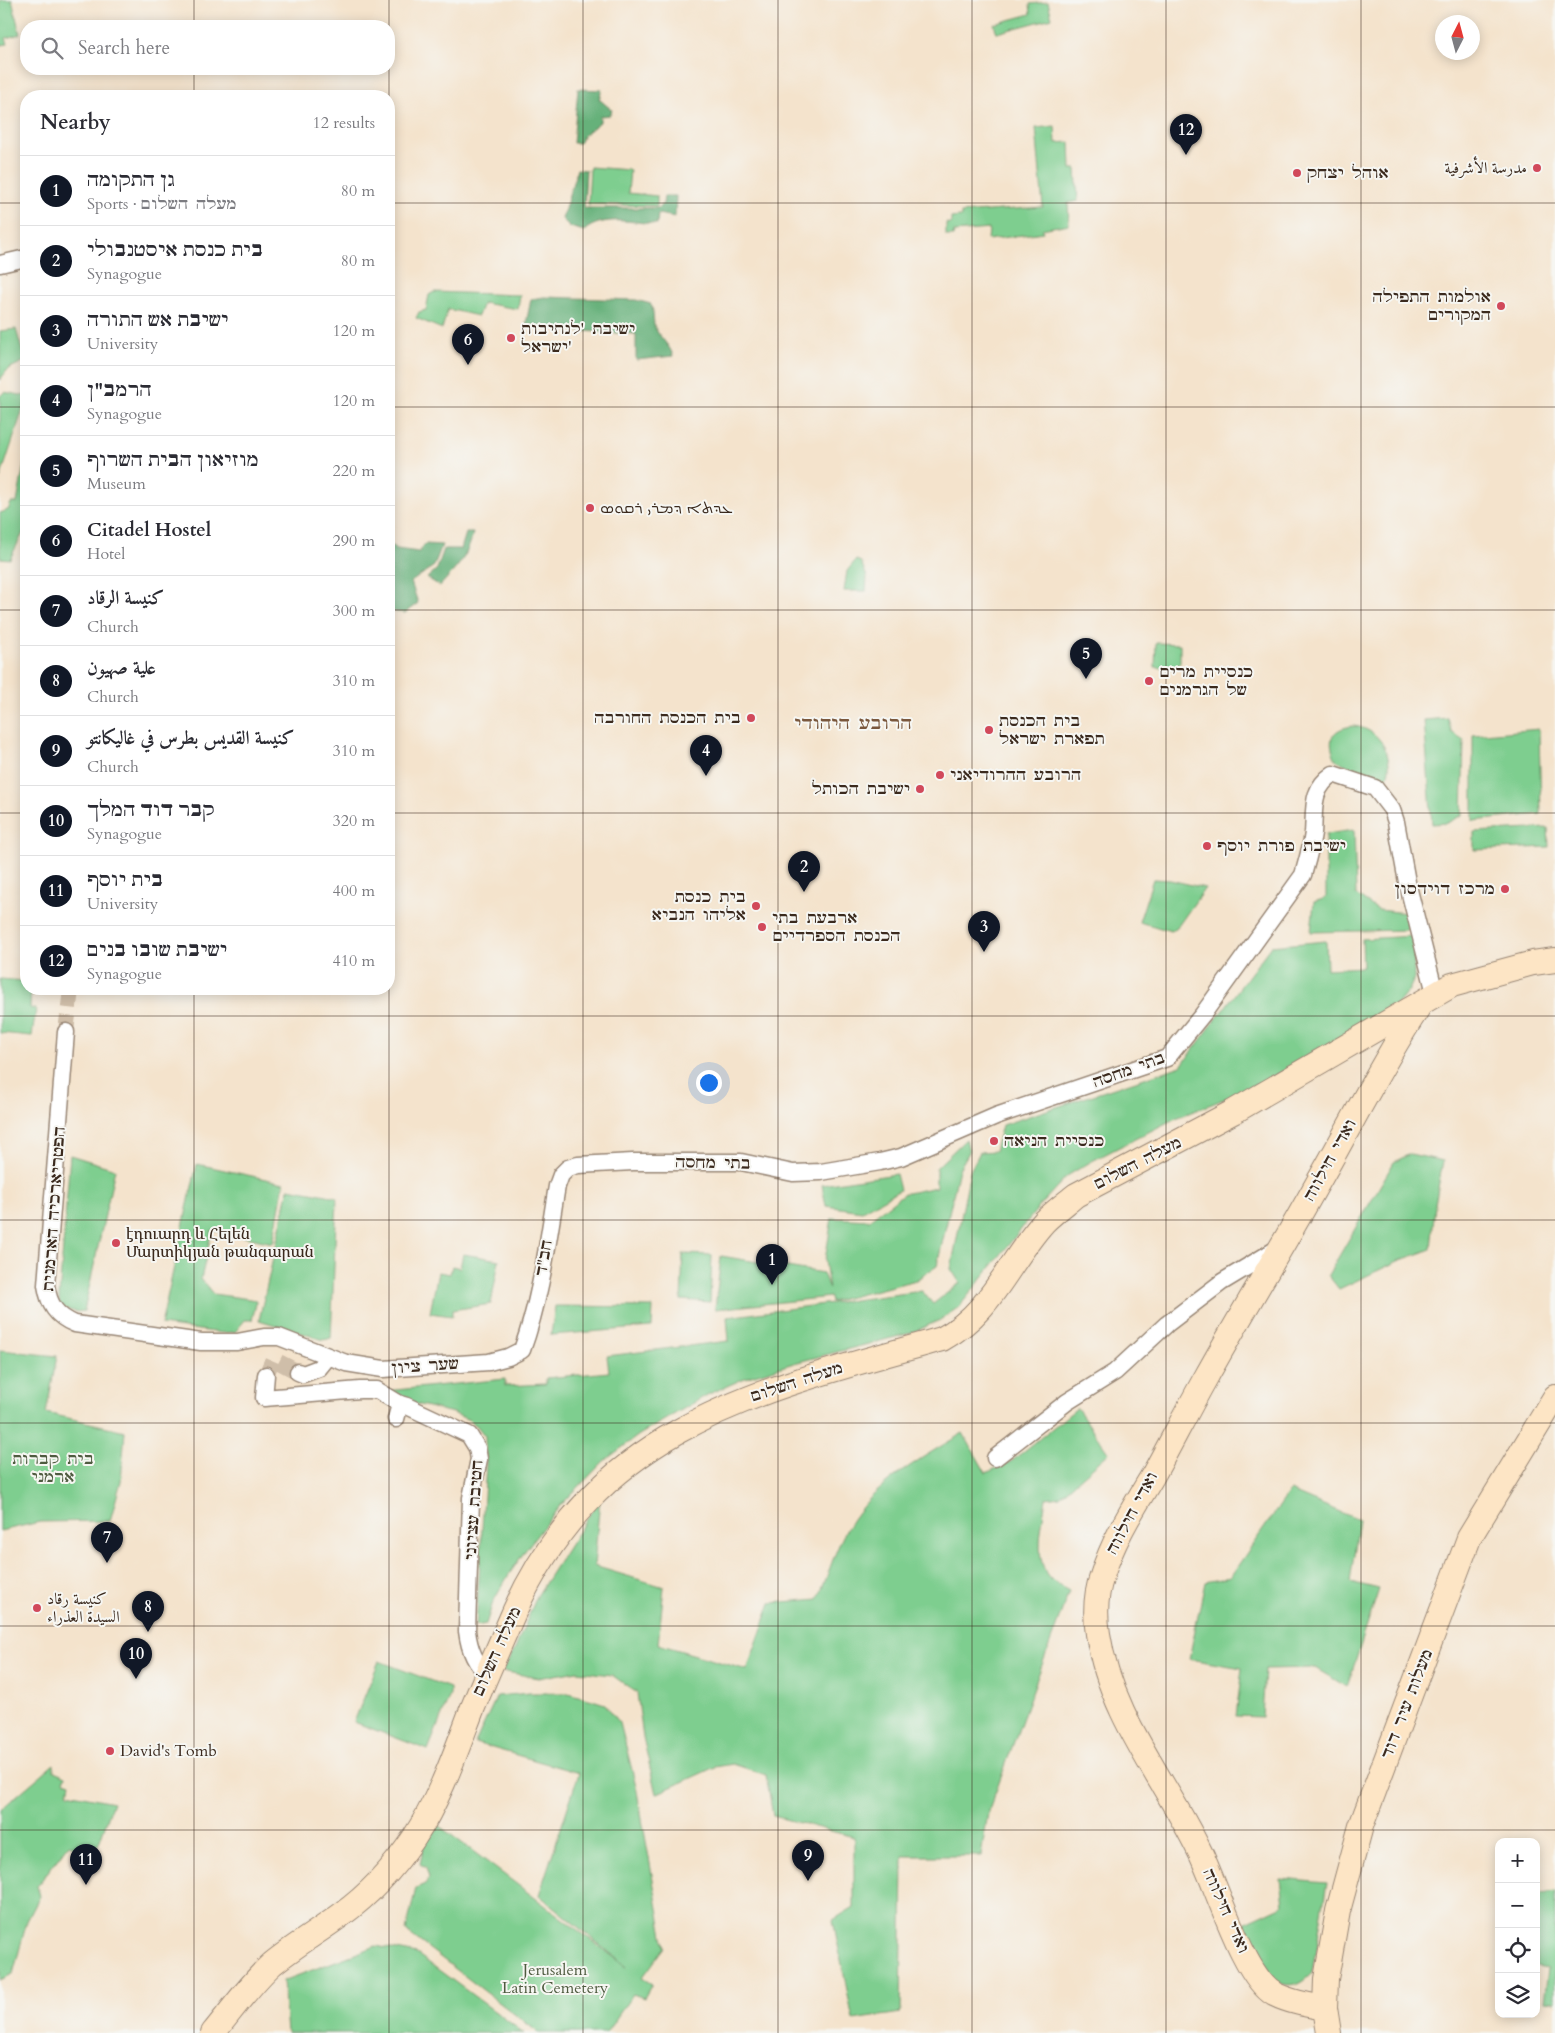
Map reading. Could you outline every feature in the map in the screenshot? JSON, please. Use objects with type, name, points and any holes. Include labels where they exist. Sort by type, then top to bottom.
[{"type":"street","points":[[0,264],[20,259]]},
{"type":"street","name":"בתי מחסה","points":[[568,1168],[578,1165],[633,1162],[741,1162],[793,1173],[821,1172],[880,1162],[901,1157],[996,1116],[1167,1058],[1203,1014],[1302,875],[1310,852],[1314,800],[1318,789],[1333,774],[1375,788],[1392,810],[1396,822],[1428,1001]]},
{"type":"street","name":"מעלה השלום","points":[[213,2033],[250,1987],[272,1965],[365,1896],[414,1838],[448,1772],[486,1673],[532,1575],[552,1542],[590,1496],[620,1470],[676,1433],[736,1403],[799,1379],[942,1339],[961,1328],[992,1294],[1043,1223],[1070,1200],[1217,1121],[1428,1001],[1452,985],[1533,963],[1555,960]]},
{"type":"street","name":"מעלה השלום","points":[[1428,1001],[1467,995],[1524,978],[1555,972]]},
{"type":"street","name":"ואדי חילווה","points":[[1325,2008],[1301,2004],[1273,1993],[1254,1970],[1215,1892],[1201,1852],[1152,1768],[1116,1700],[1104,1660],[1097,1625],[1096,1608],[1101,1578],[1126,1518],[1152,1476],[1385,1059],[1428,1001]]},
{"type":"street","name":"הפטריארכיה הארמנית","points":[[66,1032],[46,1267],[48,1300],[53,1308],[62,1319],[75,1324],[201,1342],[237,1342],[264,1337],[279,1337],[328,1356]]},
{"type":"street","name":"חב\"ד","points":[[522,1350],[542,1275],[556,1186],[561,1175],[568,1168]]},
{"type":"street","points":[[996,1458],[1067,1402],[1115,1372],[1167,1324],[1222,1282],[1281,1246]]},
{"type":"street","name":"שער ציון","points":[[328,1356],[346,1363],[383,1369],[489,1362],[508,1357],[522,1350]]},
{"type":"street","points":[[298,1372],[303,1374],[319,1368],[328,1356]]},
{"type":"street","name":"חטיבת עציוני","points":[[266,1375],[264,1398],[377,1390],[398,1411],[469,1435],[477,1448],[479,1459],[472,1498],[467,1631],[469,1644],[479,1667],[486,1673]]},
{"type":"street","name":"מעלות עיר דוד","points":[[1329,2033],[1325,2008],[1326,1979],[1338,1911],[1368,1808],[1470,1538],[1555,1397]]},
{"type":"green space","points":[[0,0],[12,0],[20,34],[6,38],[8,44],[0,45]]},
{"type":"green space","points":[[1048,2],[1052,18],[997,33],[994,24],[1031,14],[1030,4]]},
{"type":"green space","points":[[578,89],[602,90],[599,99],[612,110],[610,115],[600,116],[600,122],[584,135],[579,143],[573,143]]},
{"type":"green space","points":[[1055,126],[1056,143],[1070,142],[1071,169],[1076,169],[1078,201],[1068,203],[1069,224],[1042,229],[1043,232],[988,240],[989,229],[954,232],[953,236],[946,236],[946,223],[951,224],[951,218],[961,217],[961,213],[1043,207],[1036,128]]},
{"type":"green space","points":[[590,167],[630,170],[628,193],[657,196],[657,206],[588,204]]},
{"type":"green space","points":[[577,169],[586,170],[584,208],[658,208],[663,204],[664,196],[676,196],[675,217],[658,214],[657,224],[609,221],[592,226],[584,231],[570,227],[562,219]]},
{"type":"green space","points":[[434,292],[520,295],[518,309],[483,303],[478,316],[448,309],[442,329],[416,318],[419,312],[426,310],[429,295]]},
{"type":"green space","points":[[544,297],[636,300],[651,304],[655,328],[669,347],[673,356],[636,360],[636,334],[562,330],[526,324],[531,299]]},
{"type":"green space","points":[[16,329],[20,343],[20,363],[8,369],[0,380],[0,331]]},
{"type":"green space","points":[[4,392],[20,395],[20,418],[0,479],[0,396]]},
{"type":"green space","points":[[20,487],[20,539],[10,559],[0,558],[0,513],[8,510],[11,503],[17,503]]},
{"type":"green space","points":[[466,533],[473,533],[468,550],[461,562],[440,586],[427,578],[437,569],[444,549],[461,549]]},
{"type":"green space","points":[[425,544],[442,545],[434,566],[411,582],[418,603],[405,613],[395,612],[395,548],[419,552]]},
{"type":"green space","points":[[856,560],[861,562],[867,577],[866,591],[844,591],[847,571]]},
{"type":"green space","points":[[1156,643],[1180,644],[1180,662],[1174,669],[1155,667]]},
{"type":"green space","points":[[1448,718],[1451,732],[1464,740],[1462,815],[1447,823],[1432,824],[1424,720]]},
{"type":"green space","points":[[1353,726],[1362,728],[1375,735],[1383,745],[1389,765],[1386,778],[1382,782],[1336,760],[1333,753],[1332,737],[1339,730]]},
{"type":"green space","points":[[1539,729],[1541,814],[1473,821],[1473,735]]},
{"type":"green space","points":[[1548,828],[1549,847],[1474,850],[1474,832]]},
{"type":"green space","points":[[1354,830],[1356,895],[1378,910],[1408,913],[1407,930],[1311,932],[1314,902],[1326,898],[1326,834]]},
{"type":"green space","points":[[1153,879],[1170,880],[1205,888],[1176,929],[1171,931],[1139,922]]},
{"type":"green space","points":[[1414,936],[1414,979],[1409,990],[1397,1005],[1305,1061],[1227,1098],[1176,1118],[1067,1176],[1042,1203],[959,1307],[940,1320],[911,1333],[794,1363],[745,1378],[707,1395],[639,1435],[604,1461],[559,1507],[508,1576],[493,1602],[486,1624],[476,1626],[486,1464],[485,1436],[469,1420],[453,1413],[412,1403],[386,1391],[505,1379],[505,1386],[546,1384],[546,1378],[609,1372],[607,1356],[729,1341],[727,1317],[922,1291],[933,1304],[960,1283],[951,1269],[970,1171],[980,1152],[995,1151],[1002,1125],[1181,1066],[1271,946],[1326,941],[1327,969],[1363,967],[1362,939]]},
{"type":"green space","points":[[0,979],[20,981],[20,995],[31,995],[30,1008],[36,1009],[32,1036],[0,1033]]},
{"type":"green space","points":[[966,1139],[969,1152],[959,1169],[937,1266],[916,1280],[831,1302],[830,1297],[715,1309],[721,1256],[823,1273],[829,1289],[825,1260],[832,1218],[869,1220],[903,1194],[936,1187],[936,1168]]},
{"type":"green space","points":[[1410,1154],[1443,1161],[1435,1204],[1431,1249],[1398,1261],[1339,1289],[1328,1275],[1394,1162]]},
{"type":"green space","points":[[70,1155],[115,1169],[84,1311],[81,1312],[72,1311],[60,1306],[59,1298]]},
{"type":"green space","points":[[197,1164],[284,1183],[273,1243],[212,1230],[201,1279],[213,1294],[257,1300],[252,1320],[245,1320],[235,1332],[222,1333],[161,1325]]},
{"type":"green space","points":[[896,1174],[900,1190],[862,1211],[826,1206],[822,1185]]},
{"type":"green space","points":[[289,1188],[337,1197],[331,1338],[324,1340],[259,1320]]},
{"type":"green space","points":[[463,1254],[499,1260],[491,1304],[452,1310],[452,1316],[430,1313],[438,1272],[450,1274],[452,1266],[460,1268]]},
{"type":"green space","points":[[683,1254],[712,1255],[710,1302],[681,1300]]},
{"type":"green space","points":[[555,1306],[653,1307],[652,1327],[551,1335]]},
{"type":"green space","name":"בית קברות ארמני","points":[[0,1350],[57,1356],[46,1413],[125,1431],[121,1481],[110,1521],[40,1522],[0,1531]]},
{"type":"green space","points":[[1077,1408],[1109,1453],[1060,1496],[1046,1498],[1040,1541],[1042,1563],[1046,1573],[1053,1581],[1069,1591],[988,1813],[981,1856],[903,1856],[901,2013],[853,2020],[833,1920],[854,1907],[854,1837],[773,1816],[766,1775],[733,1764],[715,1767],[656,1794],[643,1737],[637,1693],[612,1675],[577,1671],[538,1678],[502,1671],[514,1651],[537,1596],[600,1498],[594,1566],[664,1587],[658,1644],[747,1670],[771,1603],[818,1599],[835,1553],[848,1527],[871,1498],[899,1473],[963,1433],[986,1473],[1012,1461]]},
{"type":"green space","points":[[1290,1491],[1359,1520],[1350,1582],[1379,1589],[1347,1687],[1315,1668],[1265,1669],[1262,1717],[1236,1716],[1242,1668],[1189,1659],[1205,1582],[1230,1577]]},
{"type":"green space","points":[[379,1661],[450,1688],[450,1695],[428,1750],[354,1722]]},
{"type":"green space","name":"Jerusalem Latin Cemetery","points":[[530,1693],[568,1693],[605,1704],[620,1723],[636,1786],[665,1947],[642,1978],[652,1984],[644,1998],[633,1994],[606,2033],[539,2033],[406,1931],[416,1888],[425,1884],[429,1878],[426,1868],[420,1864],[430,1819],[627,1967],[539,1895],[579,1773],[475,1743],[497,1696]]},
{"type":"green space","points":[[54,1764],[54,1771],[66,1776],[64,1781],[70,1783],[68,1793],[113,1802],[99,1843],[88,1858],[69,1844],[37,1886],[40,1896],[27,1921],[13,1974],[0,1980],[0,1810]]},
{"type":"green space","points":[[1280,1879],[1327,1883],[1312,1973],[1299,1983],[1288,1986],[1277,1982],[1268,1974],[1259,1962],[1240,1925],[1283,1905]]},
{"type":"green space","points":[[1555,1891],[1555,2002],[1544,2001],[1548,1969],[1540,1968],[1540,1893]]},
{"type":"green space","points":[[376,1946],[417,1954],[524,2033],[287,2033],[283,1981]]},
{"type":"tunnel","points":[[66,1032],[70,995]]},
{"type":"tunnel","points":[[266,1375],[273,1359],[298,1372]]},
{"type":"place","name":"ישיבת שובו בנים","points":[[1186,155]]},
{"type":"place","name":"مدرسة الأشرفية","points":[[1537,168]]},
{"type":"place","name":"אוהל יצחק","points":[[1297,173]]},
{"type":"place","name":"אולמות התפילה המקורים","points":[[1501,306]]},
{"type":"place","name":"ישיבת 'לנתיבות ישראל'","points":[[511,338]]},
{"type":"place","name":"Citadel Hostel","points":[[468,365]]},
{"type":"place","name":"ܥܕܬܐ ܕܡܪܝ ܪܩܘܣ","points":[[590,508]]},
{"type":"place","name":"מוזיאון הבית השרוף","points":[[1086,679]]},
{"type":"place","name":"כנסיית מרים של הגרמנים","points":[[1149,681]]},
{"type":"place","name":"בית הכנסת החורבה","points":[[751,718]]},
{"type":"place","name":"בית הכנסת תפארת ישראל","points":[[989,730]]},
{"type":"place","name":"הרובע ההרודיאני","points":[[940,775]]},
{"type":"place","name":"הרמב\"ן","points":[[706,776]]},
{"type":"place","name":"ישיבת הכותל","points":[[920,789]]},
{"type":"place","name":"ישיבת פורת יוסף","points":[[1207,846]]},
{"type":"place","name":"מרכז דוידסון","points":[[1505,889]]},
{"type":"place","name":"בית כנסת איסטנבולי","points":[[804,892]]},
{"type":"place","name":"בית כנסת אליהו הנביא","points":[[756,906]]},
{"type":"place","name":"ארבעת בתי הכנסת הספרדיים","points":[[762,927]]},
{"type":"place","name":"ישיבת אש התורה","points":[[984,952]]},
{"type":"place","name":"כנסיית הניאה","points":[[994,1141]]},
{"type":"place","name":"էդուարդ և Հելեն Մարտիկյան թանգարան","points":[[116,1243]]},
{"type":"place","name":"גן התקומה","points":[[772,1285]]},
{"type":"place","name":"كنيسة الرقاد","points":[[107,1563]]},
{"type":"place","name":"كنيسة رقاد السيدة العذراء","points":[[37,1608]]},
{"type":"place","name":"علية صهيون","points":[[148,1632]]},
{"type":"place","name":"קבר דוד המלך","points":[[136,1679]]},
{"type":"place","name":"David's Tomb","points":[[110,1751]]},
{"type":"place","name":"كنيسة القديس بطرس في غاليكانتو","points":[[808,1881]]},
{"type":"place","name":"בית יוסף","points":[[86,1885]]},
{"type":"district","name":"הרובע היהודי","points":[[853,723]]}]
